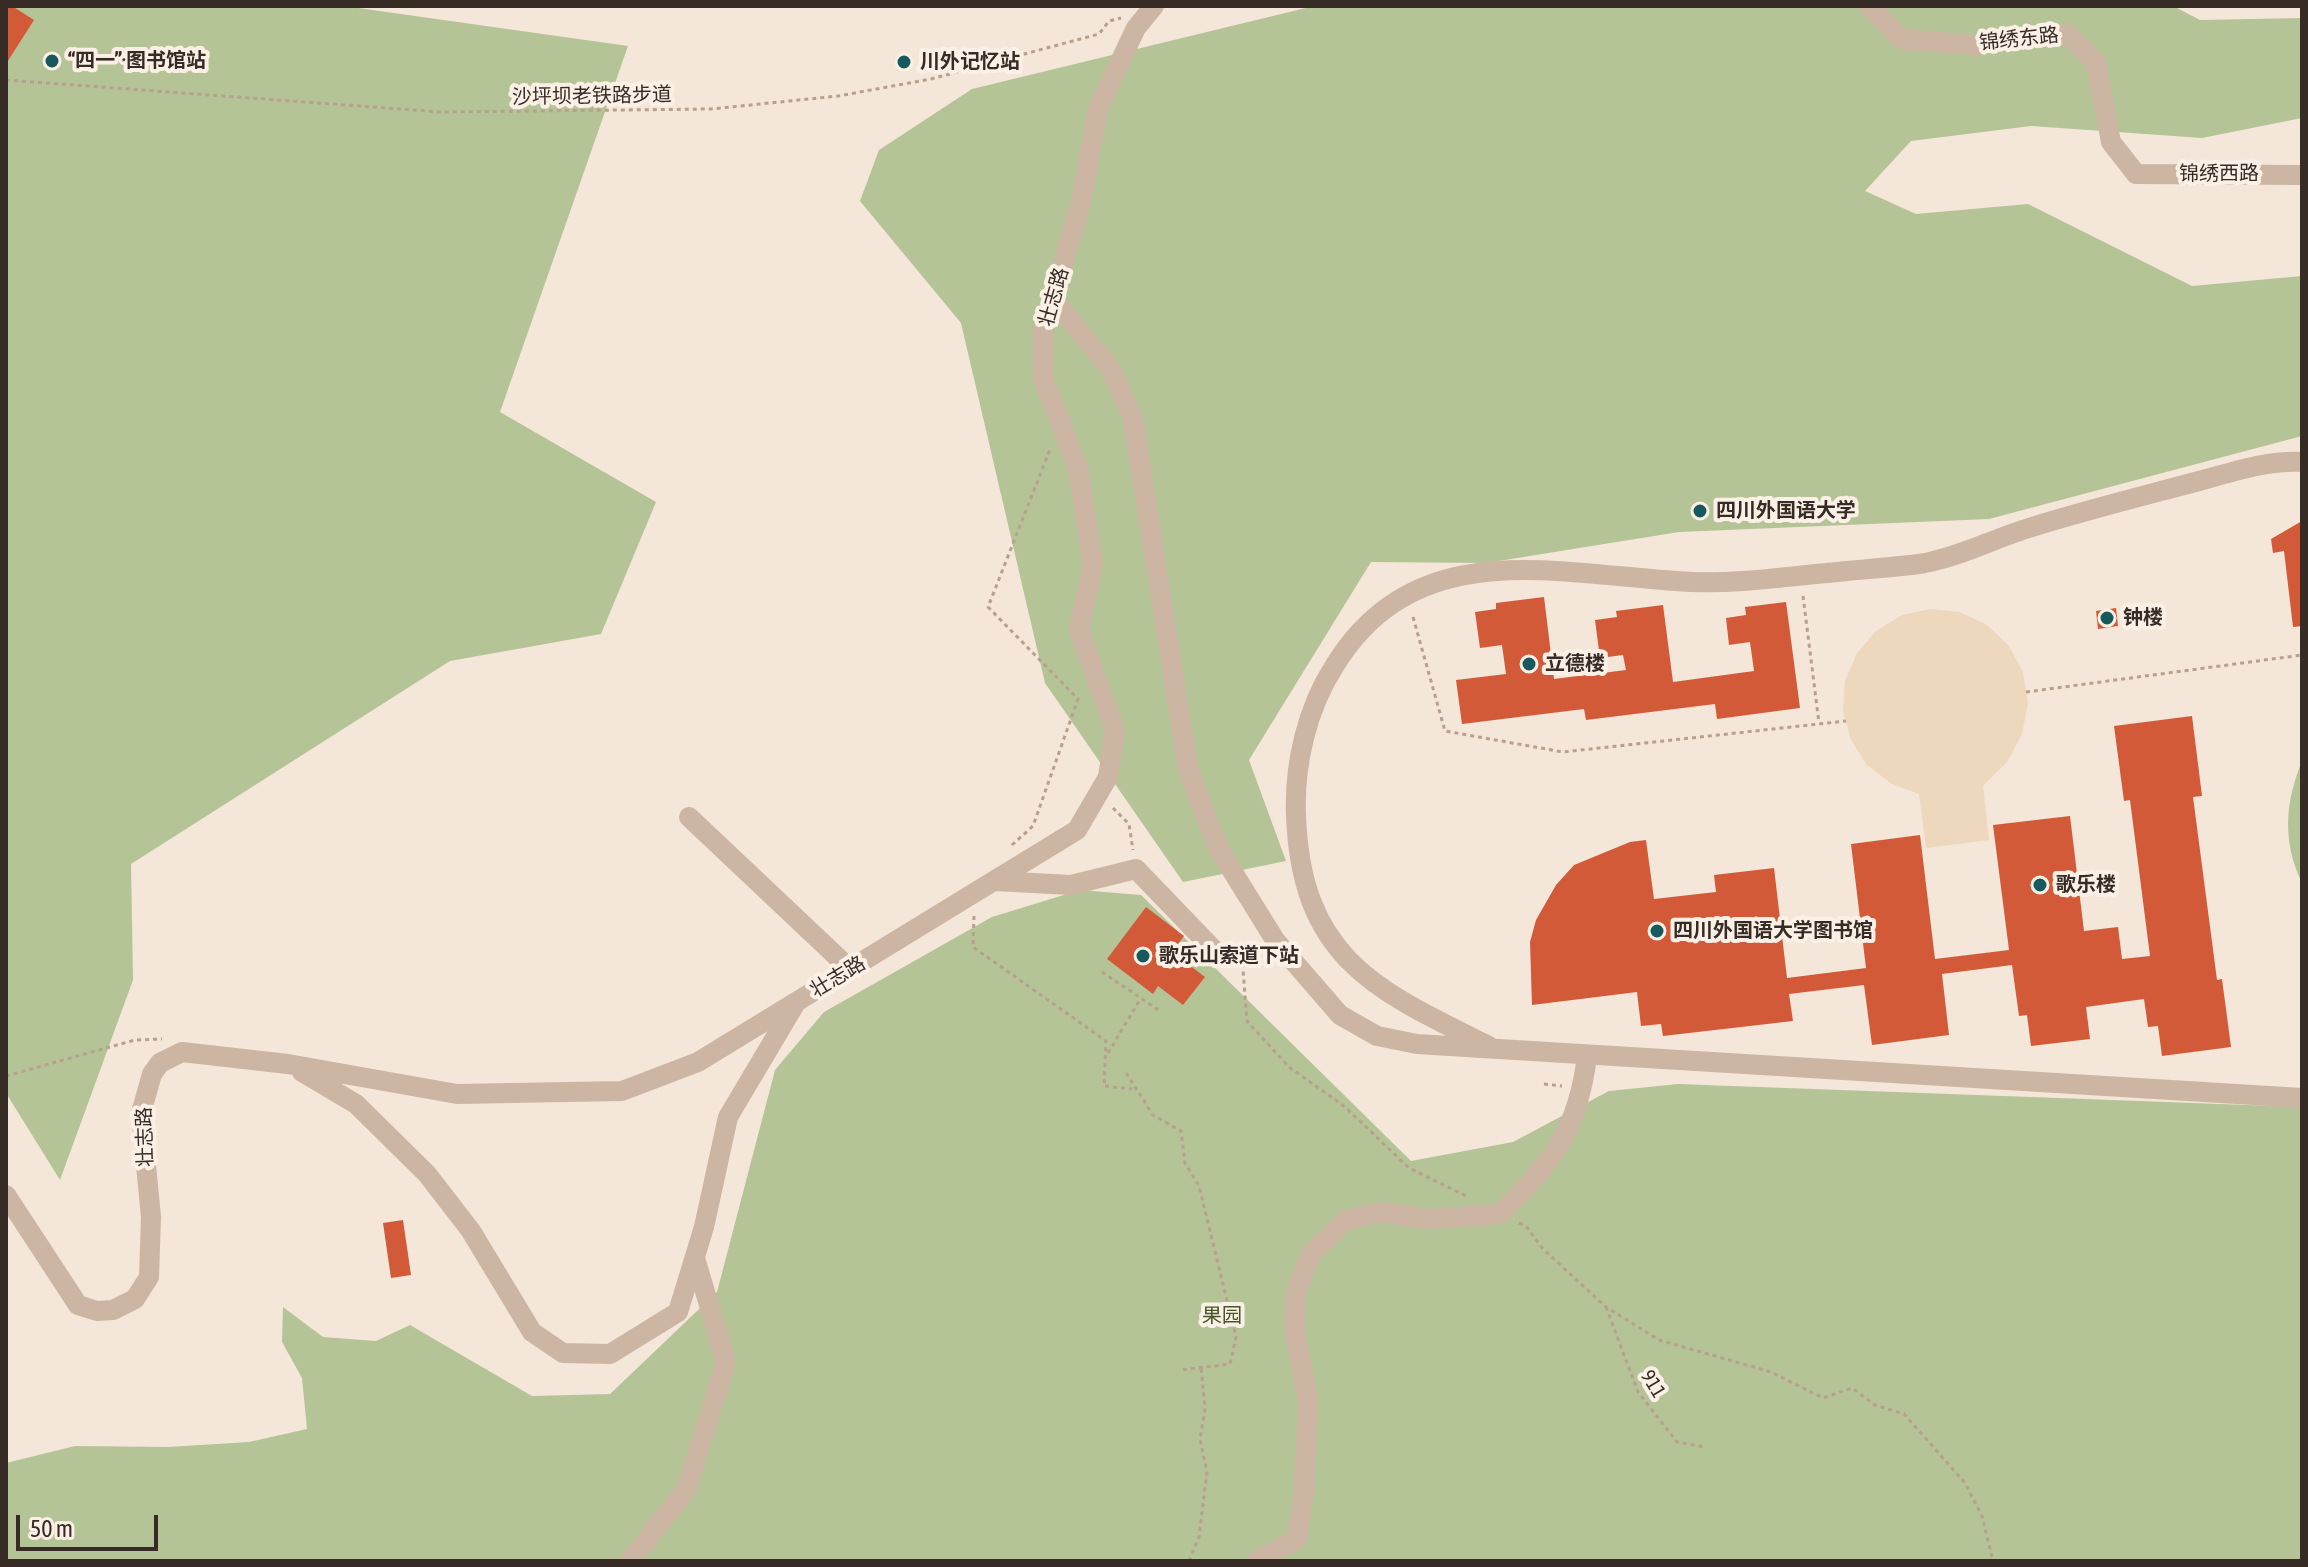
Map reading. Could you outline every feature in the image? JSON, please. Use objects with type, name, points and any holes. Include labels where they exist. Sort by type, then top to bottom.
[{"type":"street","name":"锦绣东路","points":[[1870,6],[1901,39],[1975,45],[2068,34],[2096,63],[2111,142],[2136,174]]},
{"type":"street","name":"壮志路","points":[[6,1195],[78,1305],[97,1311],[113,1310],[135,1299],[149,1277],[151,1217],[141,1113],[152,1074],[160,1063],[182,1052],[288,1064],[457,1094],[622,1091],[698,1062],[1077,830],[1108,777],[1115,731],[1079,629],[1093,564],[1078,469],[1043,377],[1043,331],[1081,202],[1098,108],[1136,28],[1153,8]]},
{"type":"street","name":"锦绣西路","points":[[2136,174],[2302,175]]},
{"type":"street","points":[[1053,299],[1112,371],[1133,419],[1188,769],[1218,848],[1275,940],[1340,1015],[1377,1036],[1417,1044],[2302,1098]]},
{"type":"street","points":[[1497,1050],[1412,1008],[1354,968],[1331,942],[1303,879],[1295,791],[1311,714],[1328,675],[1350,641],[1376,614],[1406,594],[1454,577],[1520,569],[1555,568],[1689,582],[1729,583],[1947,557],[2029,527],[2256,466],[2302,462]]},
{"type":"street","points":[[689,817],[850,969]]},
{"type":"street","points":[[995,881],[1071,885],[1136,869],[1214,950]]},
{"type":"street","points":[[288,1064],[356,1104],[427,1174],[471,1231],[532,1332],[563,1353],[610,1354],[678,1312],[695,1258],[728,1117],[796,1002]]},
{"type":"street","points":[[1256,1561],[1297,1539],[1304,1490],[1308,1400],[1294,1329],[1296,1292],[1311,1254],[1346,1220],[1380,1212],[1428,1219],[1500,1214],[1544,1170],[1574,1121],[1587,1056]]},
{"type":"street","points":[[630,1561],[686,1490],[726,1362],[695,1258]]},
{"type":"path","name":"沙坪坝老铁路步道","points":[[6,80],[441,112],[711,109],[838,96],[931,79],[1099,34],[1109,21],[1153,8]]},
{"type":"path","points":[[1011,846],[1033,826],[1078,699],[988,607],[1047,450],[1065,437]]},
{"type":"path","points":[[1801,575],[1819,723]]},
{"type":"path","points":[[1406,594],[1445,731],[1563,752],[1846,721]]},
{"type":"path","points":[[2026,692],[2302,655]]},
{"type":"path","points":[[1116,811],[1129,824],[1136,869]]},
{"type":"path","points":[[976,921],[973,947],[1106,1041],[1104,1086],[1134,1089]]},
{"type":"path","points":[[1214,950],[1242,956],[1247,1021],[1289,1067],[1344,1106],[1409,1168],[1470,1198]]},
{"type":"path","points":[[1102,972],[1160,1011]]},
{"type":"path","points":[[1106,1056],[1141,997]]},
{"type":"path","points":[[6,1076],[135,1040],[154,1038]]},
{"type":"path","points":[[1126,1073],[1153,1115],[1181,1131],[1185,1163],[1199,1186],[1236,1337],[1230,1364],[1181,1370]]},
{"type":"path","points":[[1500,1214],[1526,1226],[1543,1249],[1606,1307],[1659,1340],[1771,1372],[1823,1398],[1852,1388],[1875,1405],[1904,1414],[1965,1483],[1982,1516],[1993,1561]]},
{"type":"path","name":"911","points":[[1606,1307],[1638,1392],[1677,1442],[1705,1447]]},
{"type":"path","points":[[1189,1561],[1199,1537],[1207,1472],[1200,1439],[1205,1409],[1201,1367]]},
{"type":"green space","points":[[6,6],[344,6],[628,46],[500,412],[656,502],[601,634],[450,661],[131,864],[133,980],[60,1180],[6,1093]]},
{"type":"green space","points":[[1314,6],[2173,6],[2200,20],[2302,18],[2302,118],[2202,138],[2031,126],[1911,141],[1865,191],[1916,214],[2028,204],[2192,286],[2302,276],[2302,436],[1989,519],[1679,532],[1486,563],[1371,562],[1249,760],[1286,861],[1183,882],[1045,683],[961,323],[860,201],[879,150],[972,89]]},
{"type":"green space","points":[[2302,761],[2302,883],[2291,852],[2288,822],[2292,792]]},
{"type":"green space","name":"果园","points":[[1080,890],[1141,895],[1411,1161],[1513,1142],[1609,1091],[1678,1084],[2302,1107],[2302,1561],[6,1561],[6,1463],[75,1446],[168,1447],[249,1442],[307,1429],[302,1378],[282,1342],[283,1307],[323,1337],[376,1341],[410,1325],[532,1396],[610,1394],[717,1292],[775,1070],[824,1012],[992,917]]},
{"type":"shaded area","points":[[1931,609],[1960,612],[1987,625],[2009,646],[2023,672],[2028,703],[2022,734],[2007,762],[1983,786],[1989,840],[1926,848],[1919,794],[1892,784],[1867,765],[1851,740],[1843,711],[1845,681],[1857,653],[1876,631],[1902,615]]},
{"type":"building","points":[[6,6],[12,6],[34,20],[6,64]]},
{"type":"building","points":[[2302,521],[2302,626],[2293,627],[2284,551],[2273,553],[2271,539]]},
{"type":"building","name":"立德楼","points":[[1544,597],[1554,679],[1626,670],[1623,655],[1600,658],[1595,620],[1617,617],[1616,611],[1663,605],[1673,682],[1754,671],[1750,642],[1729,645],[1726,618],[1746,615],[1745,607],[1786,602],[1800,708],[1717,719],[1715,704],[1586,720],[1584,709],[1462,724],[1456,680],[1506,674],[1502,645],[1480,648],[1475,612],[1496,609],[1496,603]]},
{"type":"building","name":"钟楼","points":[[2116,608],[2118,626],[2098,629],[2096,611]]},
{"type":"building","name":"歌乐楼","points":[[2192,716],[2202,796],[2193,797],[2217,980],[2222,979],[2231,1047],[2162,1056],[2158,1026],[2148,1027],[2144,999],[2086,1007],[2090,1039],[2031,1046],[2027,1015],[2019,1016],[2012,965],[1942,974],[1949,1035],[1872,1045],[1864,985],[1789,994],[1793,1021],[1663,1036],[1661,1024],[1641,1026],[1637,992],[1532,1005],[1530,942],[1536,920],[1556,885],[1574,865],[1630,842],[1646,840],[1654,899],[1716,892],[1714,875],[1774,868],[1787,978],[1866,968],[1851,844],[1920,835],[1935,959],[2009,950],[1993,825],[2070,816],[2084,931],[2118,927],[2122,959],[2150,956],[2130,800],[2124,801],[2114,726]]},
{"type":"building","name":"歌乐山索道下站","points":[[1146,907],[1184,936],[1172,952],[1205,977],[1183,1005],[1158,986],[1153,994],[1107,959]]},
{"type":"building","points":[[403,1220],[411,1275],[391,1278],[383,1223]]},
{"type":"place","name":"“四一”·图书馆站","points":[[52,61]]},
{"type":"place","name":"川外记忆站","points":[[904,62]]},
{"type":"place","name":"四川外国语大学","points":[[1700,511]]},
{"type":"place","name":"钟楼","points":[[2107,618]]},
{"type":"place","name":"立德楼","points":[[1529,664]]},
{"type":"place","name":"歌乐楼","points":[[2040,885]]},
{"type":"place","name":"四川外国语大学图书馆","points":[[1657,931]]},
{"type":"place","name":"歌乐山索道下站","points":[[1143,956]]}]
